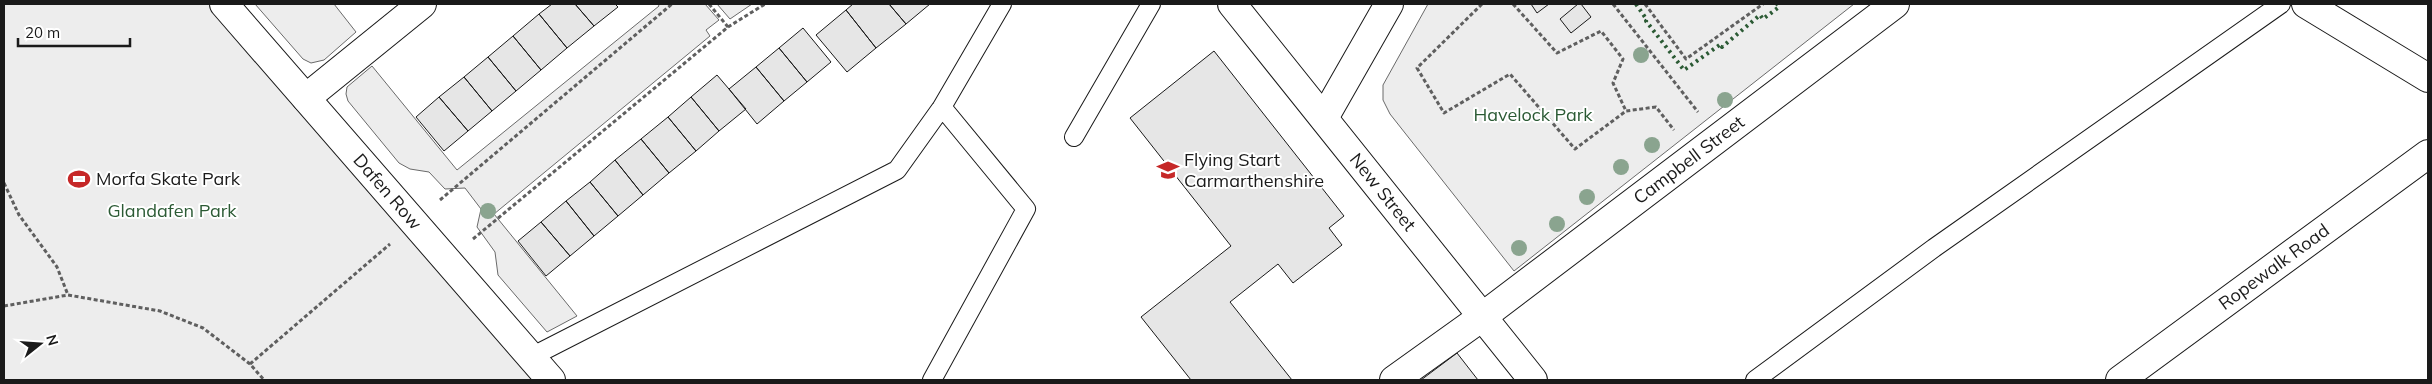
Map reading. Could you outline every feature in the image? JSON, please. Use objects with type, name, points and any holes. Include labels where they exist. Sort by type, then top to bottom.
[{"type":"street","name":"Dafen Row","points":[[224,4],[550,380]]},
{"type":"street","points":[[306,98],[422,4]]},
{"type":"street","name":"New Street","points":[[1232,4],[1533,380]]},
{"type":"street","points":[[1324,118],[1389,4]]},
{"type":"street","name":"Campbell Street","points":[[1394,380],[1482,316],[1895,4]]},
{"type":"street","points":[[2306,4],[2428,78]]},
{"type":"street","name":"Ropewalk Road","points":[[2120,380],[2428,154]]},
{"type":"lane","points":[[1074,137],[1151,4]]},
{"type":"lane","points":[[1755,380],[1934,248],[2281,4]]},
{"type":"lane","points":[[531,357],[897,170],[942,107],[999,5]]},
{"type":"lane","points":[[932,380],[1026,210],[942,107]]},
{"type":"path","points":[[250,364],[414,222],[672,4]]},
{"type":"path","points":[[709,4],[728,27]]},
{"type":"path","points":[[447,260],[728,27],[764,4]]},
{"type":"path","points":[[1482,4],[1418,68],[1444,113],[1510,74],[1575,149],[1626,112],[1656,107],[1695,155]]},
{"type":"path","points":[[1513,4],[1557,52],[1601,31],[1623,59],[1613,83],[1626,112]]},
{"type":"path","points":[[1613,4],[1719,138]]},
{"type":"path","points":[[1645,4],[1686,59],[1763,4]]},
{"type":"path","points":[[4,183],[19,215],[57,267],[68,296]]},
{"type":"path","points":[[4,306],[68,296],[160,311],[203,328],[250,364],[264,380]]},
{"type":"shaded area","name":"Glandafen Park","points":[[4,4],[212,4],[534,380],[4,380]]},
{"type":"shaded area","points":[[255,4],[334,4],[356,32],[324,60],[311,63],[303,59]]},
{"type":"shaded area","points":[[658,4],[705,4],[719,20],[706,30],[710,36],[494,214],[577,316],[547,332],[498,275],[495,252],[477,227],[481,209],[465,188],[445,189],[429,172],[410,169],[399,163],[348,101],[347,87],[372,66],[457,170],[659,6]]},
{"type":"shaded area","points":[[717,4],[752,4],[730,19]]},
{"type":"shaded area","name":"Havelock Park","points":[[1428,4],[1854,4],[1514,271],[1390,114],[1383,100],[1383,85]]},
{"type":"building","points":[[552,4],[575,4],[594,26],[567,48],[539,14]]},
{"type":"building","points":[[575,4],[615,4],[618,7],[594,26]]},
{"type":"building","points":[[853,4],[889,4],[906,24],[876,48],[846,10]]},
{"type":"building","points":[[889,4],[930,4],[906,24]]},
{"type":"building","points":[[1531,4],[1549,4],[1537,13]]},
{"type":"building","points":[[1578,4],[1581,4],[1591,17],[1571,33],[1560,19]]},
{"type":"building","points":[[846,10],[876,48],[847,72],[816,35]]},
{"type":"building","points":[[539,14],[567,48],[541,70],[513,36]]},
{"type":"building","points":[[803,28],[831,62],[807,82],[779,48]]},
{"type":"building","points":[[513,36],[541,70],[516,91],[488,57]]},
{"type":"building","points":[[779,48],[807,82],[784,101],[756,67]]},
{"type":"building","points":[[1214,51],[1344,216],[1329,228],[1342,245],[1293,283],[1278,264],[1230,302],[1292,380],[1191,380],[1141,317],[1231,246],[1130,118]]},
{"type":"building","points":[[488,57],[516,91],[492,111],[464,77]]},
{"type":"building","points":[[756,67],[784,101],[757,124],[729,89]]},
{"type":"building","points":[[717,75],[746,109],[719,131],[691,97]]},
{"type":"building","points":[[464,77],[492,111],[468,131],[439,97]]},
{"type":"building","points":[[439,97],[468,131],[444,151],[416,117]]},
{"type":"building","points":[[691,97],[719,131],[696,151],[668,117]]},
{"type":"building","points":[[668,117],[696,151],[669,173],[641,139]]},
{"type":"building","points":[[641,139],[669,173],[643,195],[615,160]]},
{"type":"building","points":[[615,160],[643,195],[618,216],[590,182]]},
{"type":"building","points":[[590,182],[618,216],[594,236],[566,201]]},
{"type":"building","points":[[566,201],[594,236],[570,256],[541,222]]},
{"type":"building","points":[[541,222],[570,256],[546,276],[518,241]]},
{"type":"building","points":[[1457,353],[1478,380],[1421,380]]},
{"type":"hedge","points":[[1636,4],[1646,21],[1684,70],[1721,44],[1722,47],[1760,15],[1763,19],[1779,7],[1777,4]]},
{"type":"place","name":"Flying Start Carmarthenshire","points":[[1168,170]]},
{"type":"place","name":"Morfa Skate Park","points":[[79,179]]}]
